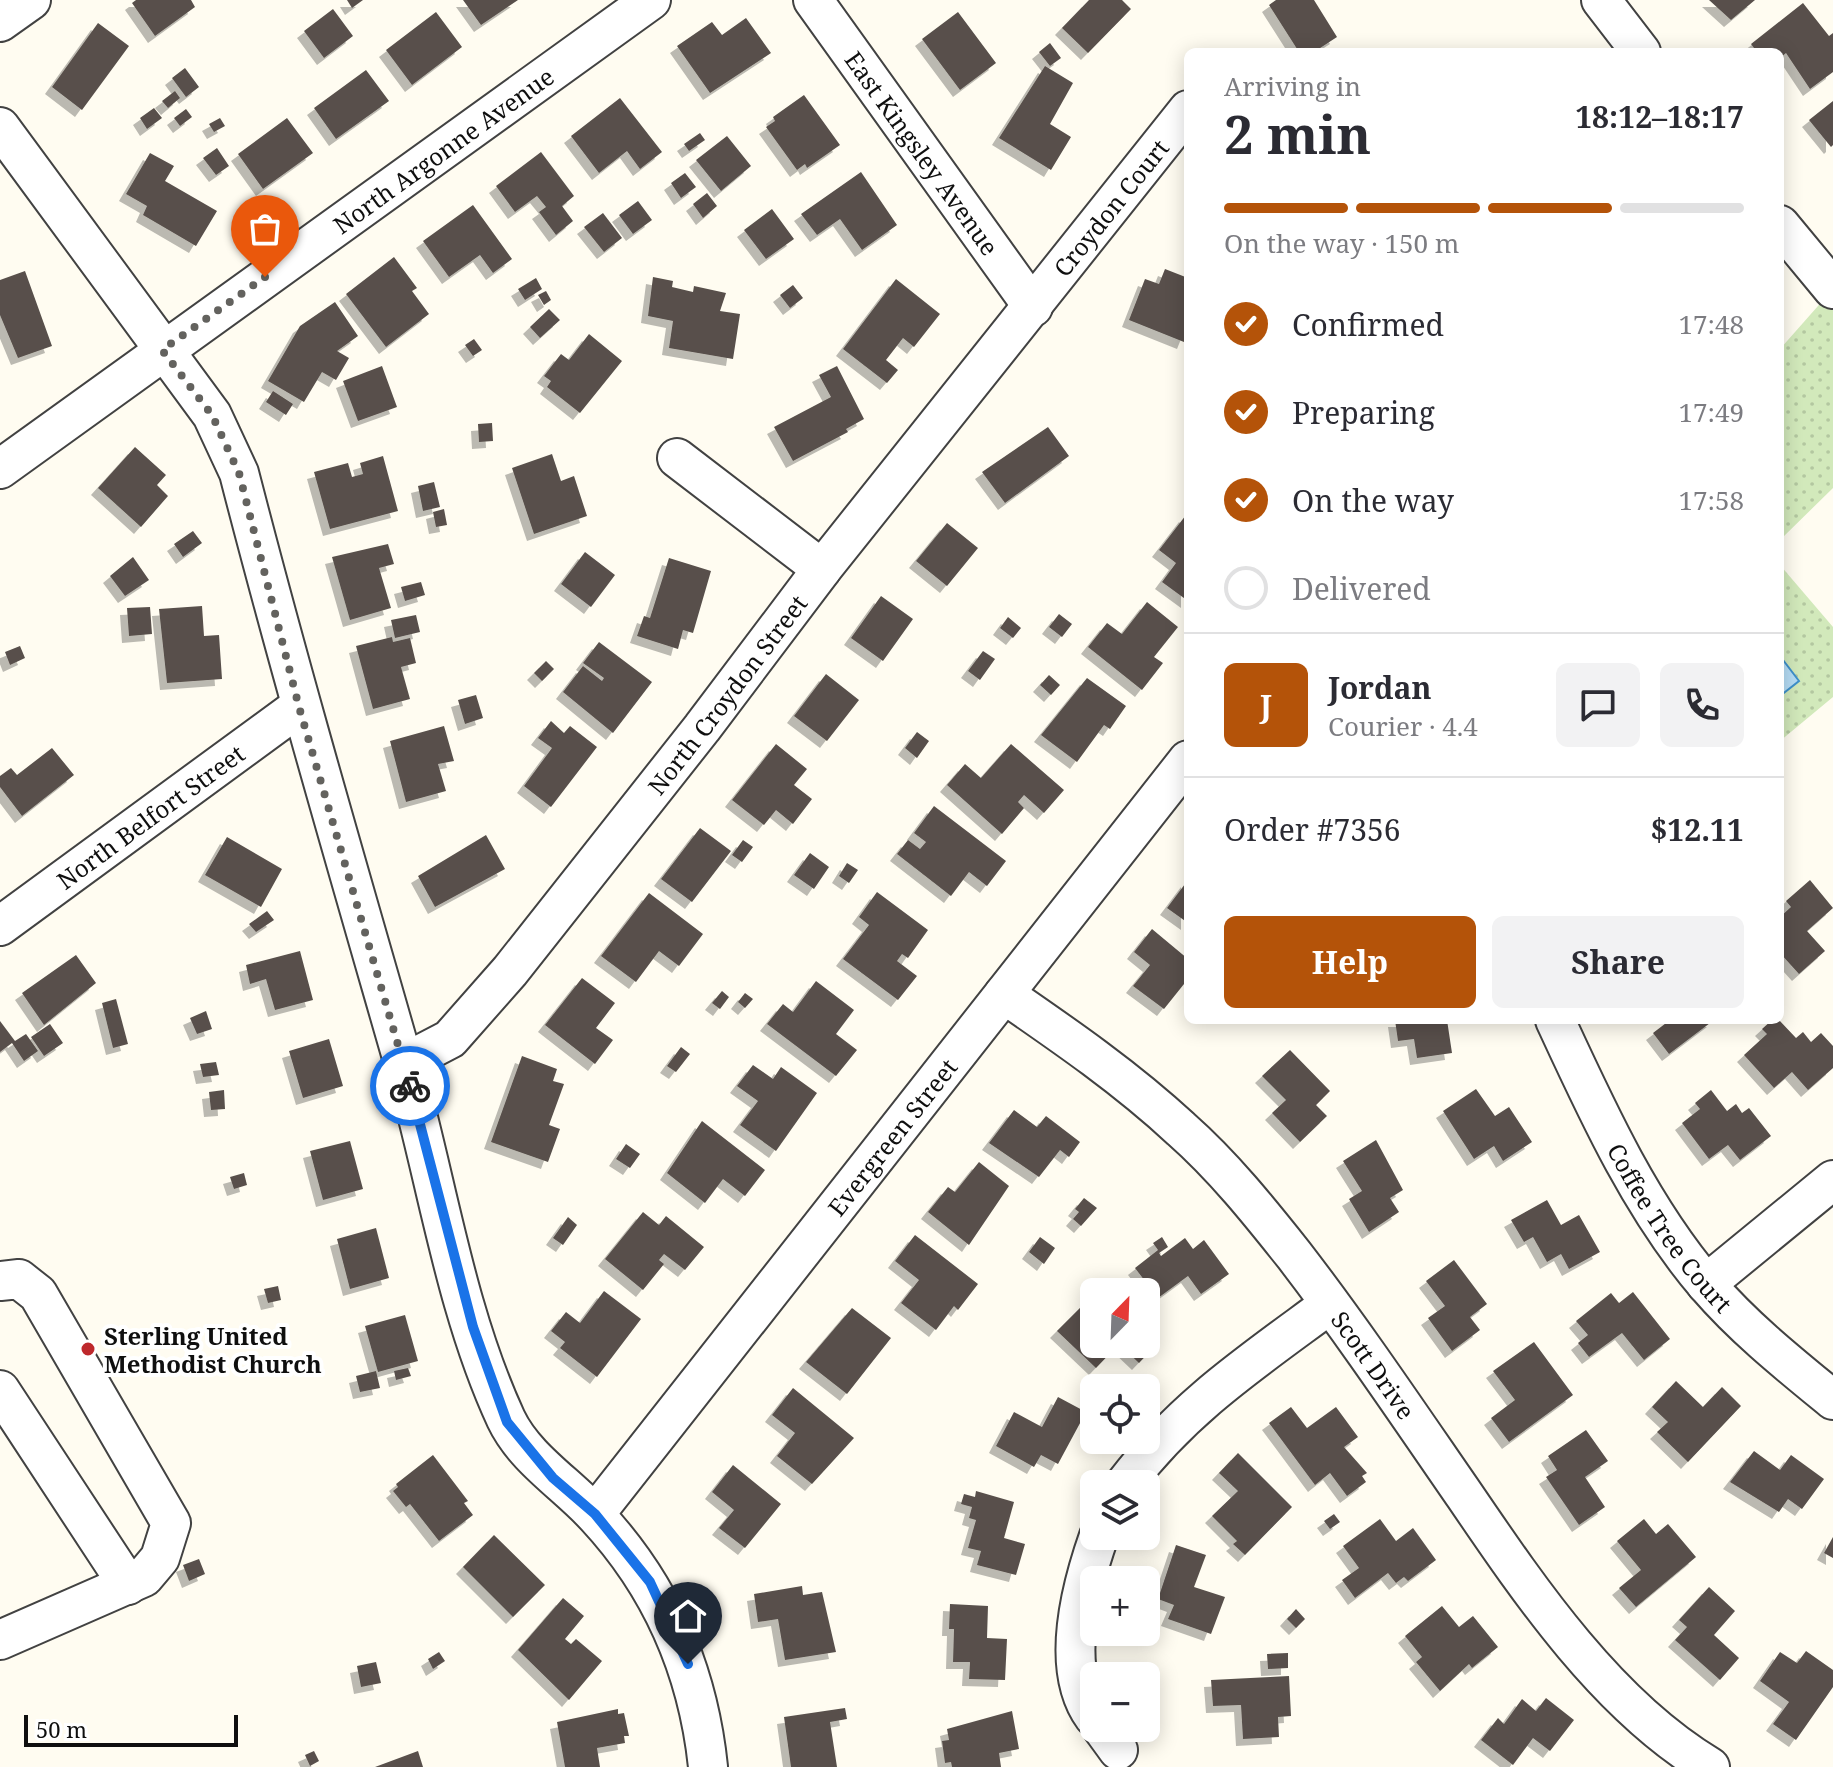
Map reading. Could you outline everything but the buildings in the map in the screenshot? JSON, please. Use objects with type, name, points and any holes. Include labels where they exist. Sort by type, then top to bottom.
[{"type":"street","points":[[0,22],[31,0]]},
{"type":"street","name":"North Argonne Avenue","points":[[0,469],[651,0]]},
{"type":"street","name":"East Kingsley Avenue","points":[[813,0],[1033,307]]},
{"type":"street","points":[[1601,0],[1638,48]]},
{"type":"street","name":"Croydon Court","points":[[1033,307],[1184,115]]},
{"type":"street","points":[[0,127],[212,415],[228,443],[239,473],[299,707],[404,1063],[473,1327],[507,1422],[553,1478],[595,1514],[650,1582],[688,1664],[708,1767]]},
{"type":"street","points":[[1784,230],[1833,289]]},
{"type":"street","name":"North Croydon Street","points":[[404,1063],[450,1039],[510,971],[702,728],[822,569],[1033,307]]},
{"type":"street","points":[[677,458],[822,569]]},
{"type":"street","name":"North Belfort Street","points":[[0,926],[299,707]]},
{"type":"street","name":"Evergreen Street","points":[[595,1514],[1184,765]]},
{"type":"street","name":"Scott Drive","points":[[1004,994],[1095,1057],[1182,1129],[1248,1198],[1330,1304],[1508,1560],[1661,1756],[1710,1767]]},
{"type":"street","name":"Coffee Tree Court","points":[[1557,1024],[1594,1104],[1644,1195],[1706,1284],[1774,1353],[1833,1400]]},
{"type":"street","points":[[1706,1284],[1833,1180]]},
{"type":"street","points":[[0,1281],[19,1279],[38,1294],[171,1523],[165,1547],[154,1567],[128,1585],[0,1640]]},
{"type":"street","points":[[1136,1470],[1157,1442],[1205,1397],[1330,1304]]},
{"type":"street","points":[[0,1390],[128,1585]]},
{"type":"street","points":[[1080,1680],[1075,1667],[1081,1602],[1095,1550]]},
{"type":"green space","points":[[1833,289],[1833,488],[1784,536],[1784,344]]},
{"type":"green space","points":[[1784,570],[1833,627],[1833,697],[1784,738]]},
{"type":"water","points":[[1784,661],[1799,681],[1784,693]]},
{"type":"way so far","points":[[265,277],[162,350],[212,415],[228,443],[239,473],[299,707],[410,1086]]},
{"type":"place","name":"Sterling United Methodist Church","points":[[88,1349]]},
{"type":"route","points":[[410,1086],[473,1327],[507,1422],[553,1478],[595,1514],[650,1582],[688,1664]]}]
